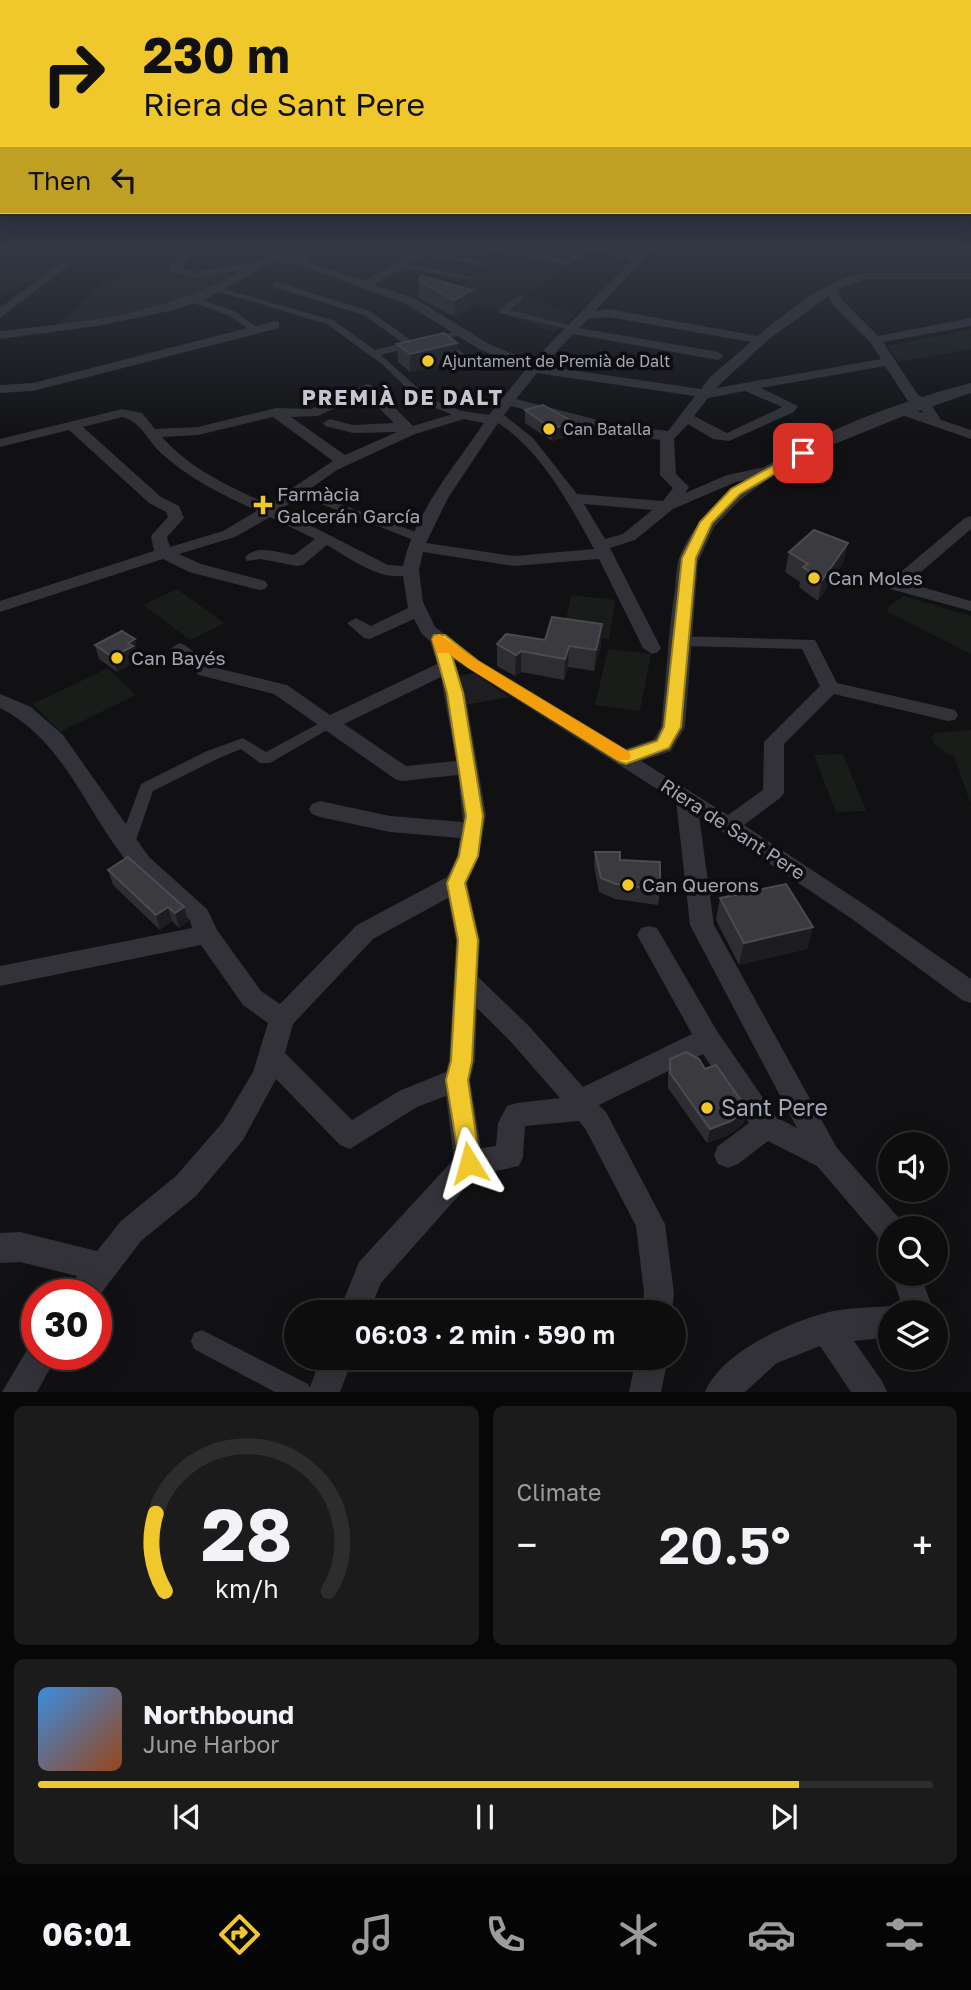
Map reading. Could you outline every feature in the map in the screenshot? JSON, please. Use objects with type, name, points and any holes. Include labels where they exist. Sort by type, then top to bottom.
[{"type":"street","points":[[0,335],[114,319],[147,311]]},
{"type":"street","points":[[225,311],[256,330]]},
{"type":"street","points":[[291,311],[330,322],[386,363],[426,401],[463,415],[494,418],[515,427],[573,498],[603,549],[652,648]]},
{"type":"street","points":[[360,311],[410,344]]},
{"type":"street","points":[[426,311],[475,341],[534,368],[706,394],[891,361]]},
{"type":"street","points":[[506,311],[570,329],[718,356]]},
{"type":"street","name":"Riera de Sant Pere","points":[[588,311],[507,401],[440,498],[418,542],[411,569],[414,602],[428,630],[473,665],[626,758],[860,913],[971,993]]},
{"type":"street","points":[[507,401],[613,428],[667,436],[676,433],[715,380],[761,340],[801,311]]},
{"type":"street","points":[[846,311],[876,340],[913,398],[925,404],[938,425]]},
{"type":"street","points":[[583,316],[608,313],[761,340]]},
{"type":"street","points":[[876,340],[971,322]]},
{"type":"street","points":[[0,389],[33,387],[275,325]]},
{"type":"street","points":[[372,354],[460,332]]},
{"type":"street","points":[[438,337],[466,360]]},
{"type":"street","points":[[450,347],[475,341]]},
{"type":"street","points":[[687,418],[718,436],[729,437],[791,406],[747,387]]},
{"type":"street","points":[[152,433],[198,431],[276,412],[296,414],[320,411],[367,388],[408,429]]},
{"type":"street","points":[[626,758],[663,744],[673,727],[689,558],[706,522],[736,491],[775,469],[869,422],[971,388]]},
{"type":"street","points":[[276,412],[343,461]]},
{"type":"street","points":[[902,412],[971,435]]},
{"type":"street","points":[[0,443],[122,413],[136,416],[165,449],[194,473],[230,494],[326,538],[382,569],[393,572],[411,569]]},
{"type":"street","points":[[0,607],[229,534],[269,511],[343,461],[408,429],[463,415]]},
{"type":"street","points":[[330,423],[353,429],[408,429]]},
{"type":"street","points":[[72,425],[155,500],[173,509],[176,518],[159,536],[163,553]]},
{"type":"street","points":[[305,494],[418,542],[514,561],[603,549],[629,537],[667,506],[681,487],[668,474],[667,436]]},
{"type":"street","points":[[573,498],[630,505],[667,506],[732,478],[775,469]]},
{"type":"street","points":[[969,524],[896,585],[971,606]]},
{"type":"street","points":[[253,557],[258,554],[297,561],[326,538]]},
{"type":"street","points":[[163,553],[195,568],[259,585]]},
{"type":"street","points":[[356,623],[370,634],[418,610]]},
{"type":"street","points":[[439,639],[468,766],[475,816],[468,856],[456,883],[468,940],[468,983],[462,1061],[457,1080],[469,1163]]},
{"type":"street","points":[[680,640],[809,644],[830,687]]},
{"type":"street","points":[[179,649],[206,671],[280,689],[402,774],[468,766]]},
{"type":"street","points":[[127,843],[146,788],[212,755],[243,743],[265,759],[329,723],[447,667]]},
{"type":"street","points":[[830,687],[948,715]]},
{"type":"street","points":[[728,826],[773,793],[775,742],[830,687]]},
{"type":"street","points":[[0,700],[24,712],[56,740],[141,863],[200,915],[207,934],[253,998],[282,1019]]},
{"type":"street","points":[[686,797],[702,925],[827,1157],[878,1216]]},
{"type":"street","points":[[320,809],[390,824],[472,831]]},
{"type":"street","points":[[93,1279],[131,1231],[186,1186],[233,1131],[265,1075],[282,1019],[330,966],[365,932],[456,883]]},
{"type":"street","points":[[0,976],[207,934]]},
{"type":"street","points":[[649,934],[708,1040],[766,1126],[827,1157]]},
{"type":"street","points":[[468,983],[520,1034],[596,1121],[650,1224],[658,1300]]},
{"type":"street","points":[[360,1300],[370,1273],[469,1163],[509,1157],[512,1123],[517,1115],[582,1105],[708,1040]]},
{"type":"street","points":[[271,1056],[349,1136],[408,1099],[457,1080]]},
{"type":"street","points":[[728,1155],[766,1126]]},
{"type":"street","points":[[0,1248],[20,1247],[102,1267]]},
{"type":"street","points":[[721,1391],[766,1351],[826,1328],[878,1322]]},
{"type":"street","points":[[826,1328],[871,1391]]},
{"type":"street","points":[[202,1341],[300,1391]]},
{"type":"street","points":[[18,1391],[32,1370]]},
{"type":"street","points":[[324,1391],[332,1370]]},
{"type":"street","points":[[645,1391],[649,1370]]},
{"type":"shaded area","points":[[72,311],[143,311],[108,319],[55,326]]},
{"type":"shaded area","points":[[494,311],[568,311],[576,314],[554,332]]},
{"type":"shaded area","points":[[971,329],[971,349],[899,362],[888,346]]},
{"type":"shaded area","points":[[177,589],[224,623],[190,640],[143,605]]},
{"type":"shaded area","points":[[571,595],[615,600],[609,639],[563,634]]},
{"type":"shaded area","points":[[904,596],[971,616],[971,654],[888,612],[888,607]]},
{"type":"shaded area","points":[[608,649],[651,654],[640,711],[595,705]]},
{"type":"shaded area","points":[[108,668],[136,695],[60,732],[33,704]]},
{"type":"shaded area","points":[[474,673],[509,697],[465,705],[458,676]]},
{"type":"shaded area","points":[[971,730],[971,805],[955,758],[936,746],[931,738],[936,733]]},
{"type":"shaded area","points":[[843,754],[866,811],[836,812],[814,755]]},
{"type":"building","points":[[444,333],[457,343],[410,354],[397,344]]},
{"type":"building","points":[[543,405],[573,422],[552,429],[525,410]]},
{"type":"building","points":[[814,530],[848,543],[822,580],[803,567],[808,564],[789,552]]},
{"type":"building","points":[[552,617],[602,624],[596,650],[569,646],[565,659],[521,651],[516,655],[497,644],[506,634],[545,640]]},
{"type":"building","points":[[122,631],[135,639],[128,643],[133,646],[113,657],[95,645]]},
{"type":"building","points":[[595,852],[620,852],[620,860],[660,862],[660,890],[616,884],[601,878]]},
{"type":"building","points":[[128,857],[184,907],[175,913],[168,907],[156,915],[108,870]]},
{"type":"building","points":[[786,884],[813,927],[744,943],[720,898]]},
{"type":"building","points":[[686,1052],[699,1059],[705,1069],[716,1065],[747,1109],[731,1121],[710,1129],[670,1073],[670,1059]]},
{"type":"slow traffic","points":[[442,649],[439,639],[473,665],[623,756]]},
{"type":"place","name":"Ajuntament de Premià de Dalt","points":[[428,361]]},
{"type":"place","name":"Can Batalla","points":[[549,429]]},
{"type":"place","name":"Farmàcia Galcerán García","points":[[263,505]]},
{"type":"place","name":"Can Moles","points":[[814,578]]},
{"type":"place","name":"Can Bayés","points":[[117,658]]},
{"type":"place","name":"Can Querons","points":[[628,885]]},
{"type":"place","name":"Sant Pere","points":[[707,1108]]},
{"type":"district","name":"PREMIÀ DE DALT","points":[[403,398]]},
{"type":"route","points":[[469,1163],[457,1080],[462,1061],[468,983],[468,940],[456,883],[468,856],[475,816],[455,693],[439,639],[473,665],[626,758],[663,744],[673,727],[682,608],[689,558],[706,522],[736,491],[803,453]]}]
